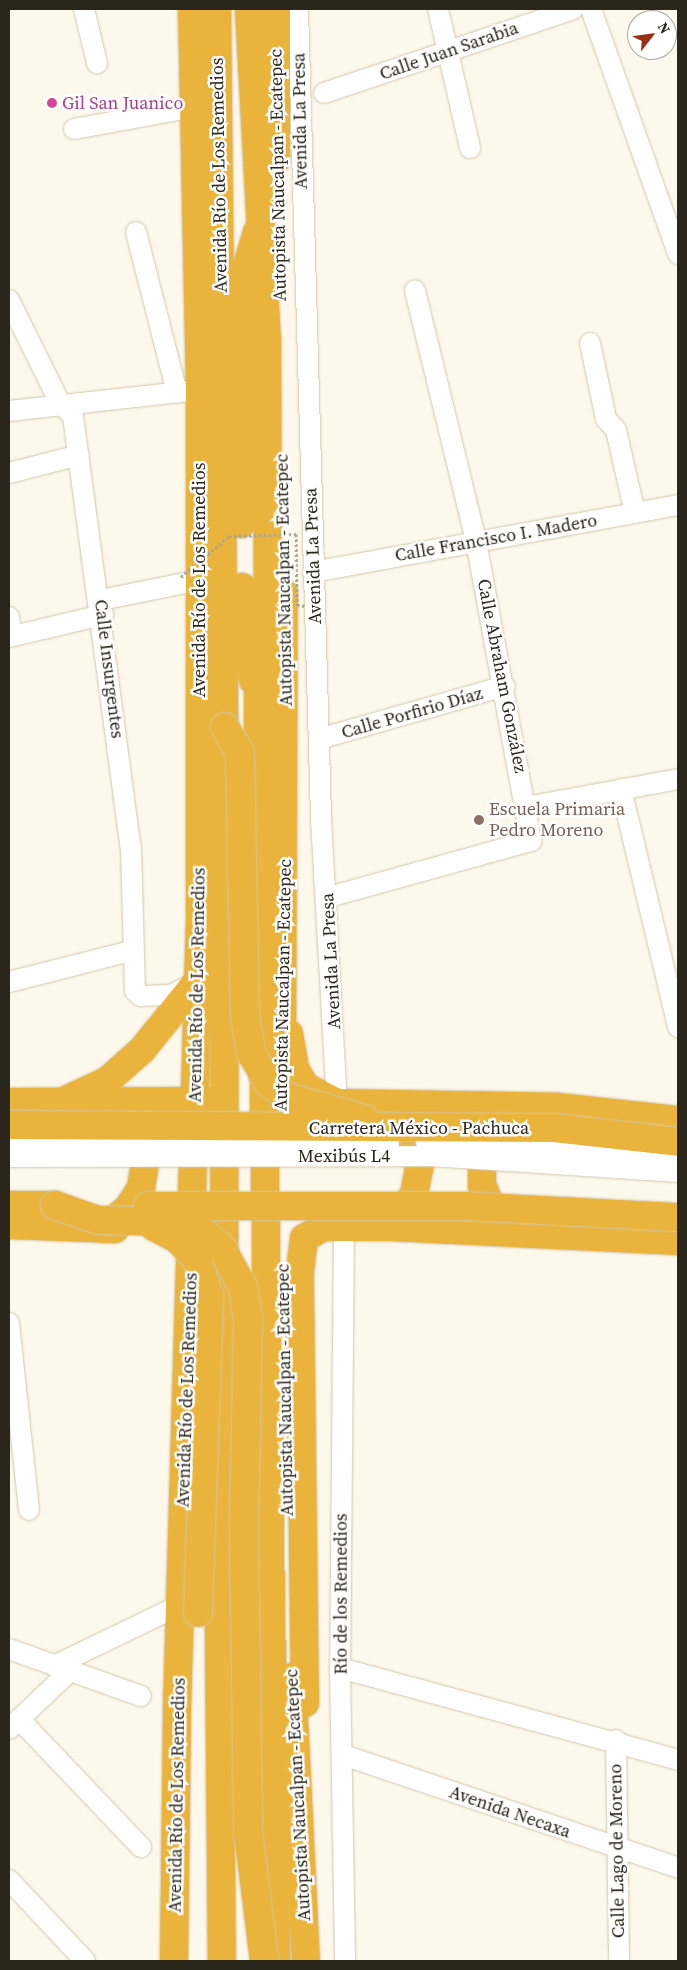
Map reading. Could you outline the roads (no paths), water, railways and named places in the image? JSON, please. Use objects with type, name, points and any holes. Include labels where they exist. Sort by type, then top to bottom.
[{"type":"highway","name":"Avenida Río de Los Remedios","points":[[192,9],[194,107],[188,392],[200,578],[225,727],[223,1234],[218,1522],[222,1961]]},
{"type":"highway","name":"Avenida Río de Los Remedios","points":[[174,1961],[175,1881],[188,1830],[192,1233],[196,983],[200,917],[200,578],[217,9]]},
{"type":"highway","name":"Autopista Naucalpan - Ecatepec","points":[[248,9],[267,340],[268,590],[258,696],[276,1961]]},
{"type":"highway","name":"Autopista Naucalpan - Ecatepec","points":[[276,9],[285,646],[284,1010],[280,1098],[289,1644],[301,1795],[306,1961]]},
{"type":"highway","points":[[225,727],[240,753],[245,1017],[252,1055],[259,1070],[287,1097],[349,1112],[386,1116],[532,1108],[678,1120]]},
{"type":"highway","points":[[60,1103],[107,1080],[128,1062],[196,983]]},
{"type":"highway","points":[[284,1010],[295,1069],[306,1087],[337,1103],[386,1116],[408,1133],[419,1169],[414,1194],[390,1227]]},
{"type":"highway","points":[[9,1102],[224,1101]]},
{"type":"highway","points":[[95,1102],[127,1122],[140,1141],[145,1164],[136,1199],[103,1228]]},
{"type":"highway","points":[[531,1235],[508,1225],[495,1213],[486,1197],[481,1173],[491,1137],[509,1119],[532,1108]]},
{"type":"highway","name":"Carretera México - Pachuca","points":[[9,1125],[386,1116],[554,1128],[678,1142]]},
{"type":"highway","points":[[9,1205],[465,1206],[678,1217]]},
{"type":"highway","points":[[54,1205],[98,1220],[136,1223],[166,1222],[204,1233],[222,1248],[243,1288],[248,1316],[244,1534],[248,1832],[264,1961]]},
{"type":"highway","points":[[136,1223],[164,1230],[189,1249],[207,1279],[209,1296],[189,1609]]},
{"type":"highway","points":[[9,1225],[223,1234]]},
{"type":"highway","points":[[301,1795],[308,1648],[301,1248],[311,1230],[344,1226],[390,1227],[678,1241]]},
{"type":"street","points":[[84,9],[96,63]]},
{"type":"street","name":"Avenida La Presa","points":[[298,9],[313,572],[319,739],[329,896],[337,1103]]},
{"type":"street","points":[[438,9],[470,148]]},
{"type":"street","name":"Calle Juan Sarabia","points":[[324,93],[448,53],[573,9]]},
{"type":"street","points":[[591,9],[678,254]]},
{"type":"street","points":[[74,129],[194,107]]},
{"type":"street","points":[[9,411],[60,403],[188,392],[136,232]]},
{"type":"street","name":"Calle Abraham González","points":[[329,896],[531,841],[505,686],[476,541],[416,290]]},
{"type":"street","name":"Calle Insurgentes","points":[[10,303],[60,403],[73,416],[102,607],[131,848],[131,950],[135,991],[142,996],[170,995],[196,983]]},
{"type":"street","points":[[590,343],[606,418],[616,430],[635,513]]},
{"type":"street","points":[[9,473],[79,455]]},
{"type":"street","name":"Calle Francisco I. Madero","points":[[313,572],[476,541],[678,506]]},
{"type":"street","points":[[10,630],[102,607],[200,578]]},
{"type":"street","name":"Calle Porfirio Díaz","points":[[319,739],[505,686]]},
{"type":"street","points":[[526,806],[678,779]]},
{"type":"street","points":[[621,789],[678,1024]]},
{"type":"street","points":[[9,982],[131,950]]},
{"type":"street","name":"Mexibús L4","points":[[9,1142],[533,1145],[678,1155]]},
{"type":"street","name":"Mexibús L4","points":[[9,1157],[430,1156],[678,1172]]},
{"type":"street","name":"Río de los Remedios","points":[[344,1226],[340,1668],[343,1755],[345,1961]]},
{"type":"street","points":[[9,1323],[29,1510]]},
{"type":"street","points":[[142,1847],[14,1724],[62,1669],[189,1609]]},
{"type":"street","points":[[9,1649],[141,1696]]},
{"type":"street","points":[[340,1668],[616,1740],[678,1760]]},
{"type":"street","name":"Calle Lago de Moreno","points":[[616,1740],[619,1961]]},
{"type":"street","name":"Avenida Necaxa","points":[[343,1755],[678,1868]]},
{"type":"street","points":[[9,1880],[85,1961]]},
{"type":"place","name":"Gil San Juanico","points":[[52,103]]},
{"type":"place","name":"Escuela Primaria Pedro Moreno","points":[[479,820]]}]
